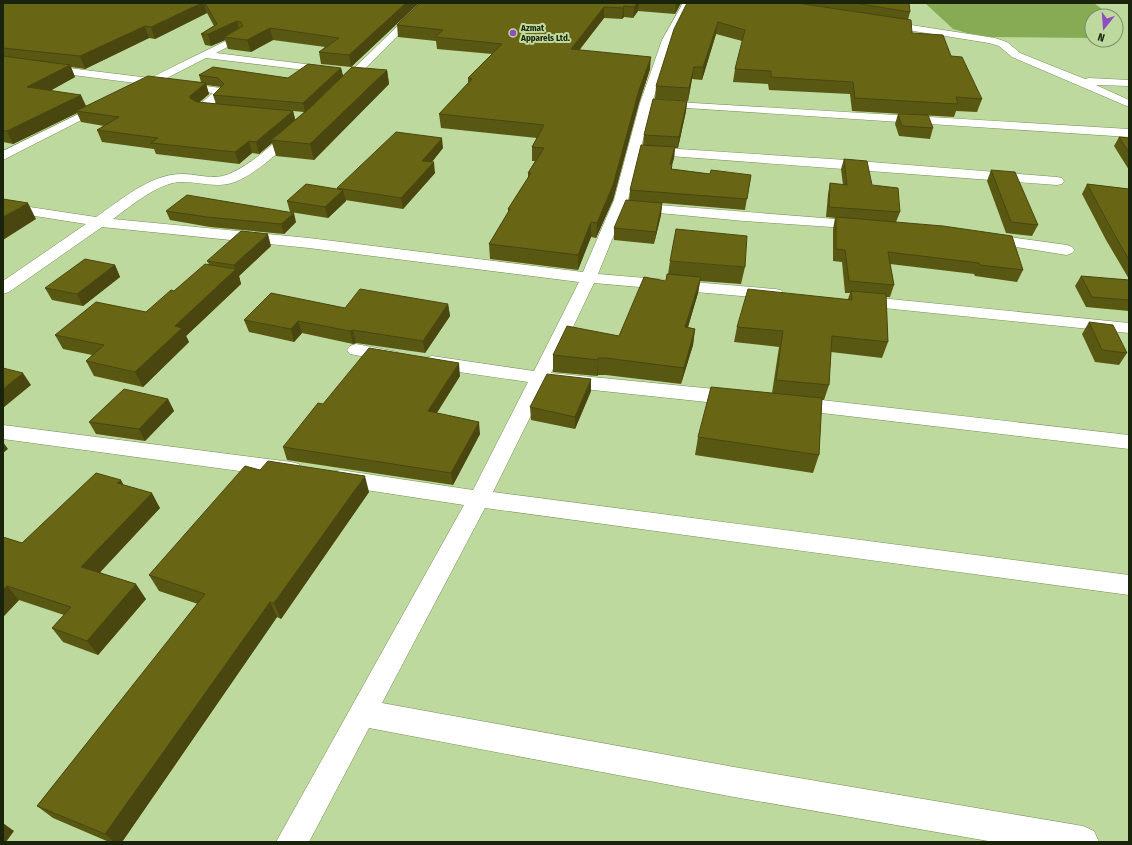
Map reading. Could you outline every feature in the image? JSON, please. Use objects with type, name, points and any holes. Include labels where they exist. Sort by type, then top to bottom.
[{"type":"street","points":[[329,98],[426,3]]},
{"type":"street","points":[[292,842],[479,499],[589,278],[618,205],[646,103],[667,40],[687,3]]},
{"type":"street","points":[[872,22],[991,40],[1003,44],[1016,55],[1077,80],[1129,104]]},
{"type":"street","points":[[133,90],[240,37]]},
{"type":"street","points":[[204,55],[355,73]]},
{"type":"street","points":[[4,64],[104,77],[153,81],[216,90],[219,94],[201,108],[236,112]]},
{"type":"street","points":[[1077,80],[1129,83]]},
{"type":"street","points":[[3,156],[114,100]]},
{"type":"street","points":[[646,103],[1129,133]]},
{"type":"street","points":[[3,289],[129,201],[165,180],[181,178],[217,180],[230,179],[242,173],[287,139],[303,124]]},
{"type":"street","points":[[634,150],[846,164],[1057,181]]},
{"type":"street","points":[[618,205],[744,218],[872,226]]},
{"type":"street","points":[[3,207],[100,222],[309,243],[589,278],[793,295]]},
{"type":"street","points":[[977,237],[1067,250]]},
{"type":"street","points":[[848,300],[1129,328]]},
{"type":"street","points":[[356,350],[540,378],[756,400]]},
{"type":"street","points":[[780,402],[1129,442]]},
{"type":"street","points":[[3,432],[312,474],[479,499],[1129,585]]},
{"type":"street","points":[[362,713],[734,782],[1083,842]]},
{"type":"shaded area","points":[[925,3],[1094,3],[1101,8],[1084,8],[1084,38],[991,37],[953,29]]},
{"type":"building","points":[[3,3],[202,3],[151,27],[145,26],[80,56],[3,48]]},
{"type":"building","points":[[205,3],[406,3],[349,55],[319,52],[339,38],[270,28],[247,40],[224,37],[243,26],[241,22],[237,21],[208,34],[201,34],[217,24]]},
{"type":"building","points":[[420,3],[637,3],[634,7],[604,7],[571,49],[651,57],[639,90],[613,185],[597,223],[591,222],[578,255],[489,244],[510,209],[508,209],[531,173],[528,173],[544,148],[532,147],[544,125],[439,114],[472,79],[468,78],[502,44],[435,37],[443,30],[397,25]]},
{"type":"building","points":[[687,3],[797,3],[911,20],[912,33],[943,35],[951,56],[962,57],[982,99],[956,97],[958,104],[855,98],[853,82],[771,77],[771,71],[735,69],[745,30],[718,22],[703,67],[694,67],[689,88],[656,86],[674,29]]},
{"type":"building","points":[[854,3],[909,3],[910,12]]},
{"type":"building","points":[[3,56],[70,65],[27,87],[81,95],[7,131],[3,130]]},
{"type":"building","points":[[308,64],[341,68],[303,103],[213,95],[224,84],[218,78],[199,75],[213,67],[288,78]]},
{"type":"building","points":[[352,67],[387,70],[310,144],[271,140],[311,107]]},
{"type":"building","points":[[148,76],[206,83],[190,96],[190,98],[197,102],[293,111],[256,142],[249,141],[235,152],[151,143],[158,138],[97,130],[119,117],[76,111]]},
{"type":"building","points":[[653,99],[687,101],[679,137],[644,135]]},
{"type":"building","points":[[898,114],[928,115],[933,128],[902,126]]},
{"type":"building","points":[[396,132],[442,138],[422,161],[434,162],[401,198],[337,188]]},
{"type":"building","points":[[1119,137],[1129,138],[1129,153]]},
{"type":"building","points":[[641,145],[675,147],[670,164],[672,165],[671,169],[710,174],[711,170],[751,175],[747,199],[630,190]]},
{"type":"building","points":[[844,159],[867,161],[872,185],[898,188],[900,212],[829,207],[830,183],[847,185]]},
{"type":"building","points":[[991,170],[1015,172],[1038,225],[1011,222]]},
{"type":"building","points":[[306,184],[343,190],[325,207],[287,201]]},
{"type":"building","points":[[1087,184],[1129,189],[1129,260],[1112,230]]},
{"type":"building","points":[[187,195],[294,213],[281,224],[207,217],[166,211]]},
{"type":"building","points":[[3,199],[28,203],[3,217]]},
{"type":"building","points":[[626,200],[662,203],[656,232],[614,228]]},
{"type":"building","points":[[836,217],[943,226],[1012,236],[1023,270],[888,252],[894,285],[849,281],[845,250],[836,249]]},
{"type":"building","points":[[676,229],[747,236],[745,267],[670,261]]},
{"type":"building","points":[[241,231],[268,234],[234,265],[207,261]]},
{"type":"building","points":[[85,259],[115,265],[77,294],[45,288]]},
{"type":"building","points":[[205,264],[236,269],[175,326],[182,328],[135,372],[86,361],[104,345],[55,335],[96,302],[146,312],[171,290],[174,291]]},
{"type":"building","points":[[667,274],[701,277],[685,327],[695,329],[684,368],[606,358],[598,358],[598,360],[553,355],[567,326],[619,336],[644,277],[666,281]]},
{"type":"building","points":[[1081,276],[1129,280],[1129,300],[1092,297]]},
{"type":"building","points":[[360,289],[448,304],[423,341],[353,330],[350,331],[298,321],[291,329],[244,320],[271,293],[345,308]]},
{"type":"building","points":[[748,289],[852,300],[851,291],[886,294],[888,342],[832,336],[829,385],[776,380],[783,331],[737,327]]},
{"type":"building","points":[[1089,322],[1113,325],[1127,353],[1102,350]]},
{"type":"building","points":[[369,348],[459,363],[428,411],[479,422],[451,473],[283,447],[318,403],[323,404]]},
{"type":"building","points":[[3,368],[23,373],[3,389]]},
{"type":"building","points":[[547,374],[591,379],[575,417],[530,407]]},
{"type":"building","points":[[711,387],[822,398],[819,455],[698,437]]},
{"type":"building","points":[[124,389],[168,399],[139,429],[89,422]]},
{"type":"building","points":[[268,461],[365,476],[274,603],[270,602],[105,834],[37,806],[205,594],[149,575],[245,466],[260,470]]},
{"type":"building","points":[[96,473],[121,480],[117,483],[152,493],[81,567],[136,584],[87,641],[52,628],[71,607],[7,586],[3,590],[3,537],[22,543]]},
{"type":"place","name":"Azmat Apparels Ltd.","points":[[513,33]]}]
